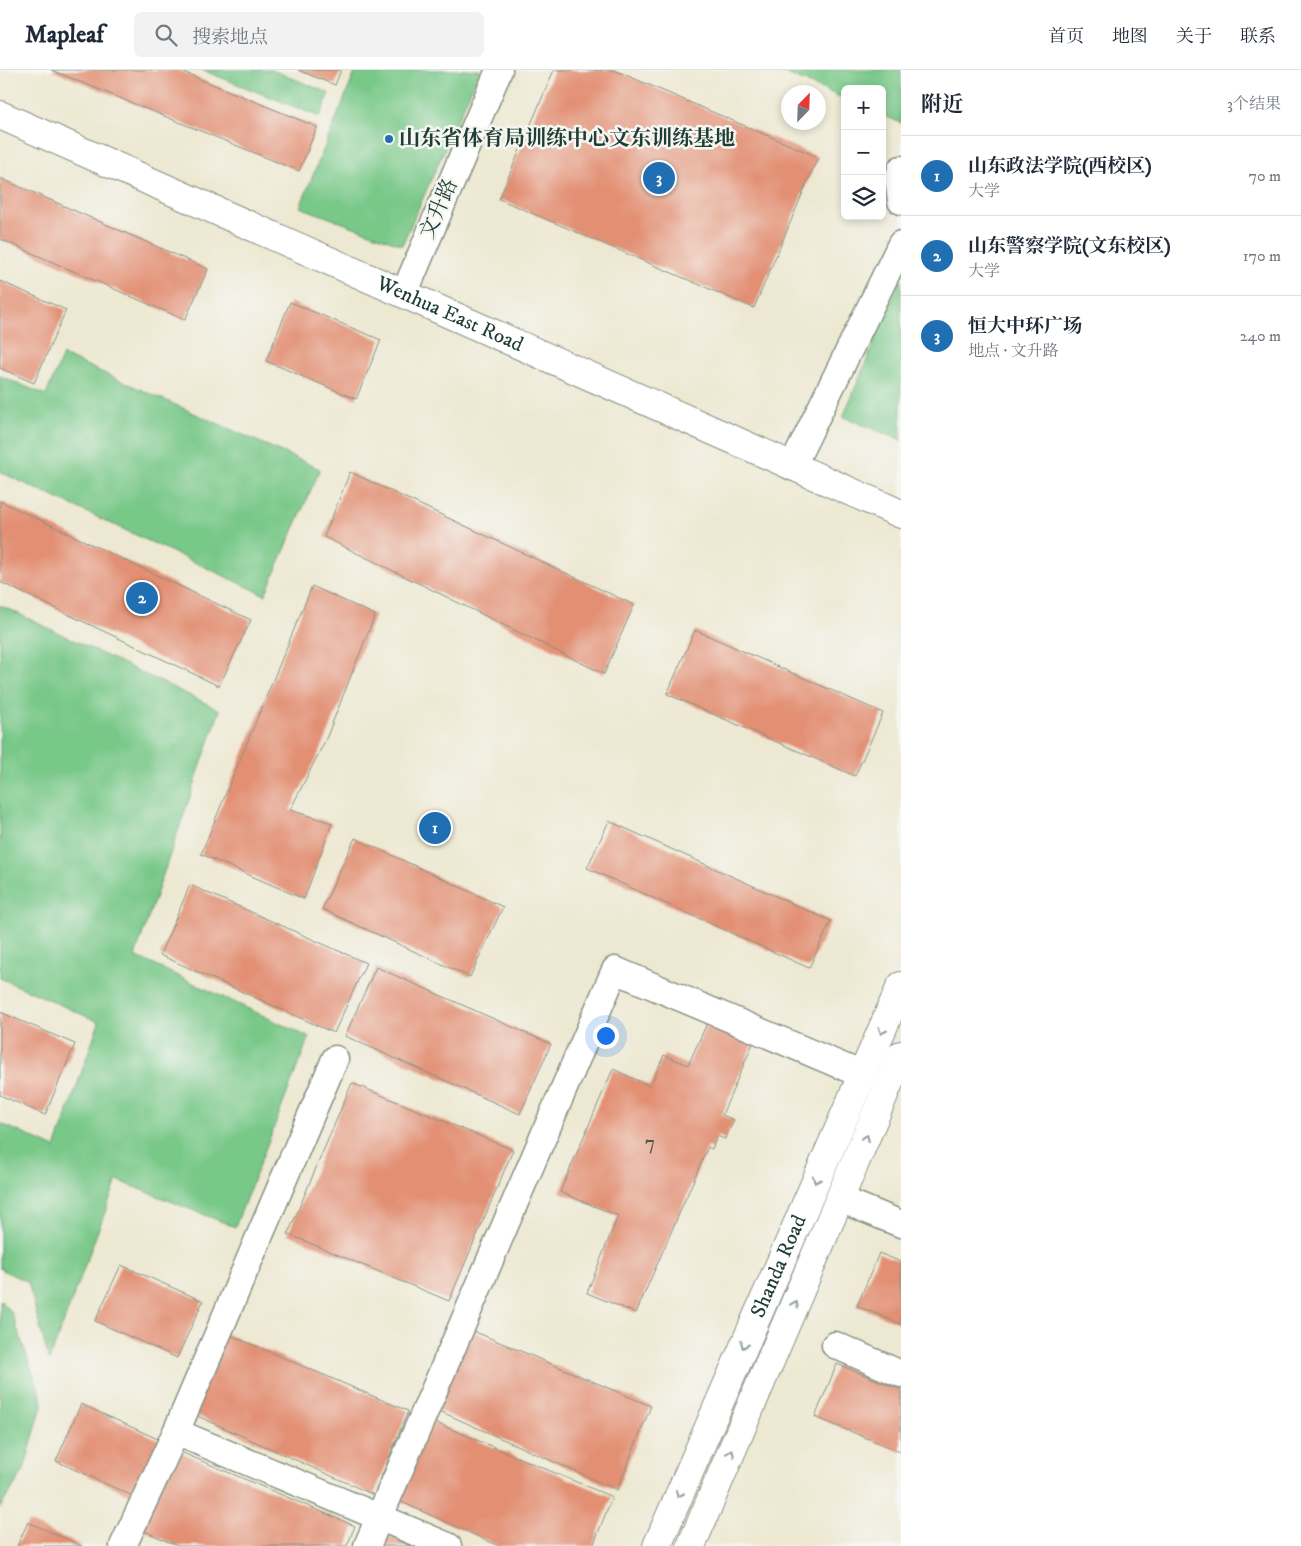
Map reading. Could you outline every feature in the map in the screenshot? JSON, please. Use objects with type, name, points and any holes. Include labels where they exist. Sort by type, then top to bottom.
[{"type":"main road","name":"Wenhua East Road","points":[[0,115],[901,514]]},
{"type":"main road","name":"Shanda Road","points":[[657,1546],[901,986]]},
{"type":"main road","name":"Shanda Road","points":[[691,1546],[901,1056]]},
{"type":"street","name":"文升路","points":[[404,294],[500,70]]},
{"type":"street","points":[[901,169],[898,179],[901,202]]},
{"type":"street","points":[[792,467],[901,244]]},
{"type":"street","points":[[367,1546],[615,970],[862,1075]]},
{"type":"street","points":[[129,1544],[335,1059]]},
{"type":"street","points":[[840,1199],[901,1224]]},
{"type":"street","points":[[835,1345],[901,1374]]},
{"type":"street","points":[[176,1432],[448,1546]]},
{"type":"green space","points":[[202,70],[272,70],[329,93],[320,117]]},
{"type":"green space","name":"山东省体育局训练中心文东训练基地","points":[[356,70],[480,70],[402,245],[300,207]]},
{"type":"green space","points":[[778,70],[901,70],[901,123],[886,117],[886,85],[841,85],[841,97],[826,91],[826,85],[813,85]]},
{"type":"green space","points":[[901,278],[901,440],[843,417]]},
{"type":"green space","points":[[63,355],[320,469],[265,595],[0,472],[0,376],[46,395]]},
{"type":"green space","points":[[0,605],[220,710],[135,956],[309,1037],[235,1227],[117,1180],[49,1361],[28,1282],[0,1269],[0,1123],[55,1148],[99,1022],[0,978]]},
{"type":"green space","points":[[0,1300],[11,1311],[43,1402],[24,1470],[0,1508]]},
{"type":"building","points":[[51,70],[178,70],[317,127],[299,171]]},
{"type":"building","points":[[298,70],[341,70],[335,85]]},
{"type":"building","points":[[554,70],[614,70],[818,157],[754,308],[499,199]]},
{"type":"building","points":[[0,178],[208,269],[185,320],[0,239]]},
{"type":"building","points":[[0,281],[66,310],[34,383],[0,368]]},
{"type":"building","points":[[290,302],[381,340],[356,399],[266,361]]},
{"type":"building","points":[[350,472],[634,605],[604,674],[324,537]]},
{"type":"building","points":[[0,501],[251,620],[219,686],[0,582]]},
{"type":"building","points":[[312,586],[375,615],[326,739],[290,810],[332,823],[304,899],[201,854]]},
{"type":"building","points":[[695,630],[883,713],[855,776],[667,694]]},
{"type":"building","points":[[609,821],[831,921],[809,968],[587,868]]},
{"type":"building","points":[[355,838],[503,907],[470,977],[322,909]]},
{"type":"building","points":[[190,885],[366,963],[334,1033],[160,955]]},
{"type":"building","points":[[376,967],[551,1044],[520,1114],[345,1036]]},
{"type":"building","points":[[0,1012],[75,1044],[45,1115],[0,1095]]},
{"type":"building","points":[[708,1021],[754,1041],[722,1115],[734,1120],[725,1139],[717,1136],[712,1149],[708,1147],[636,1313],[587,1293],[618,1216],[560,1192],[613,1069],[650,1086],[664,1055],[688,1065]]},
{"type":"building","points":[[352,1083],[513,1150],[449,1301],[288,1234]]},
{"type":"building","points":[[879,1253],[901,1262],[901,1324],[857,1306]]},
{"type":"building","points":[[121,1265],[203,1301],[177,1358],[95,1321]]},
{"type":"building","points":[[466,1328],[651,1406],[617,1490],[435,1409]]},
{"type":"building","points":[[223,1332],[408,1411],[374,1495],[193,1414]]},
{"type":"building","points":[[837,1364],[901,1390],[901,1452],[815,1417]]},
{"type":"building","points":[[81,1404],[162,1441],[137,1498],[56,1461]]},
{"type":"building","points":[[427,1419],[612,1497],[593,1546],[499,1546],[397,1500]]},
{"type":"building","points":[[171,1448],[355,1526],[347,1546],[178,1546],[140,1529]]},
{"type":"building","points":[[28,1522],[82,1546],[17,1546]]},
{"type":"building","points":[[379,1532],[411,1546],[374,1546]]},
{"type":"place","name":"山东省体育局训练中心文东训练基地","points":[[389,139]]},
{"type":"place","name":"恒大中环广场","points":[[659,178]]},
{"type":"place","name":"山东警察学院(文东校区)","points":[[142,598]]},
{"type":"place","name":"山东政法学院(西校区)","points":[[435,828]]}]
